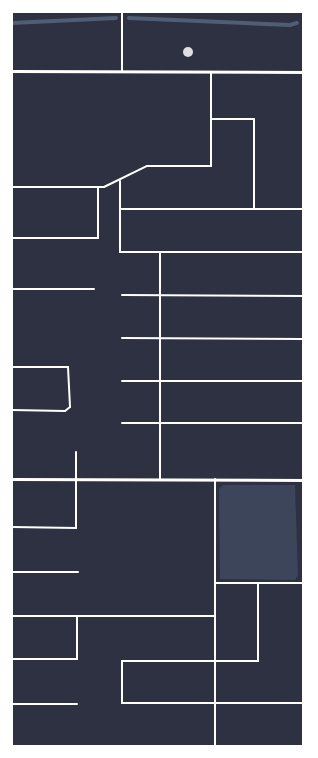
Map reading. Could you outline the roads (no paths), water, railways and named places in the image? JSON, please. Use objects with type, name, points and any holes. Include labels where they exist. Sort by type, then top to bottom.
[{"type":"street","points":[[122,12],[122,72]]},
{"type":"street","points":[[302,746],[302,703],[304,688],[303,12]]},
{"type":"street","points":[[12,71],[304,72]]},
{"type":"street","points":[[12,187],[98,187],[120,181],[135,170],[147,166],[211,166],[211,72]]},
{"type":"street","points":[[211,119],[254,119],[254,209]]},
{"type":"street","points":[[120,181],[120,252],[304,252]]},
{"type":"street","points":[[12,238],[98,238],[98,187]]},
{"type":"street","points":[[120,209],[303,209]]},
{"type":"street","points":[[160,252],[160,479]]},
{"type":"street","points":[[12,289],[94,289]]},
{"type":"street","points":[[122,295],[304,296]]},
{"type":"street","points":[[122,338],[303,339]]},
{"type":"street","points":[[12,367],[68,367],[70,407],[67,410],[12,410]]},
{"type":"street","points":[[122,381],[303,381]]},
{"type":"street","points":[[122,423],[303,423]]},
{"type":"street","points":[[12,528],[76,528],[76,452]]},
{"type":"street","points":[[12,479],[304,480]]},
{"type":"street","points":[[215,479],[215,746]]},
{"type":"street","points":[[12,572],[78,572]]},
{"type":"street","points":[[215,583],[304,583]]},
{"type":"street","points":[[258,583],[258,661],[122,661],[122,703],[302,703]]},
{"type":"street","points":[[12,616],[215,616]]},
{"type":"street","points":[[12,659],[77,659],[77,616]]},
{"type":"street","points":[[12,704],[77,704]]},
{"type":"waterway","points":[[12,23],[116,18]]},
{"type":"waterway","points":[[129,18],[290,25],[297,23]]}]
